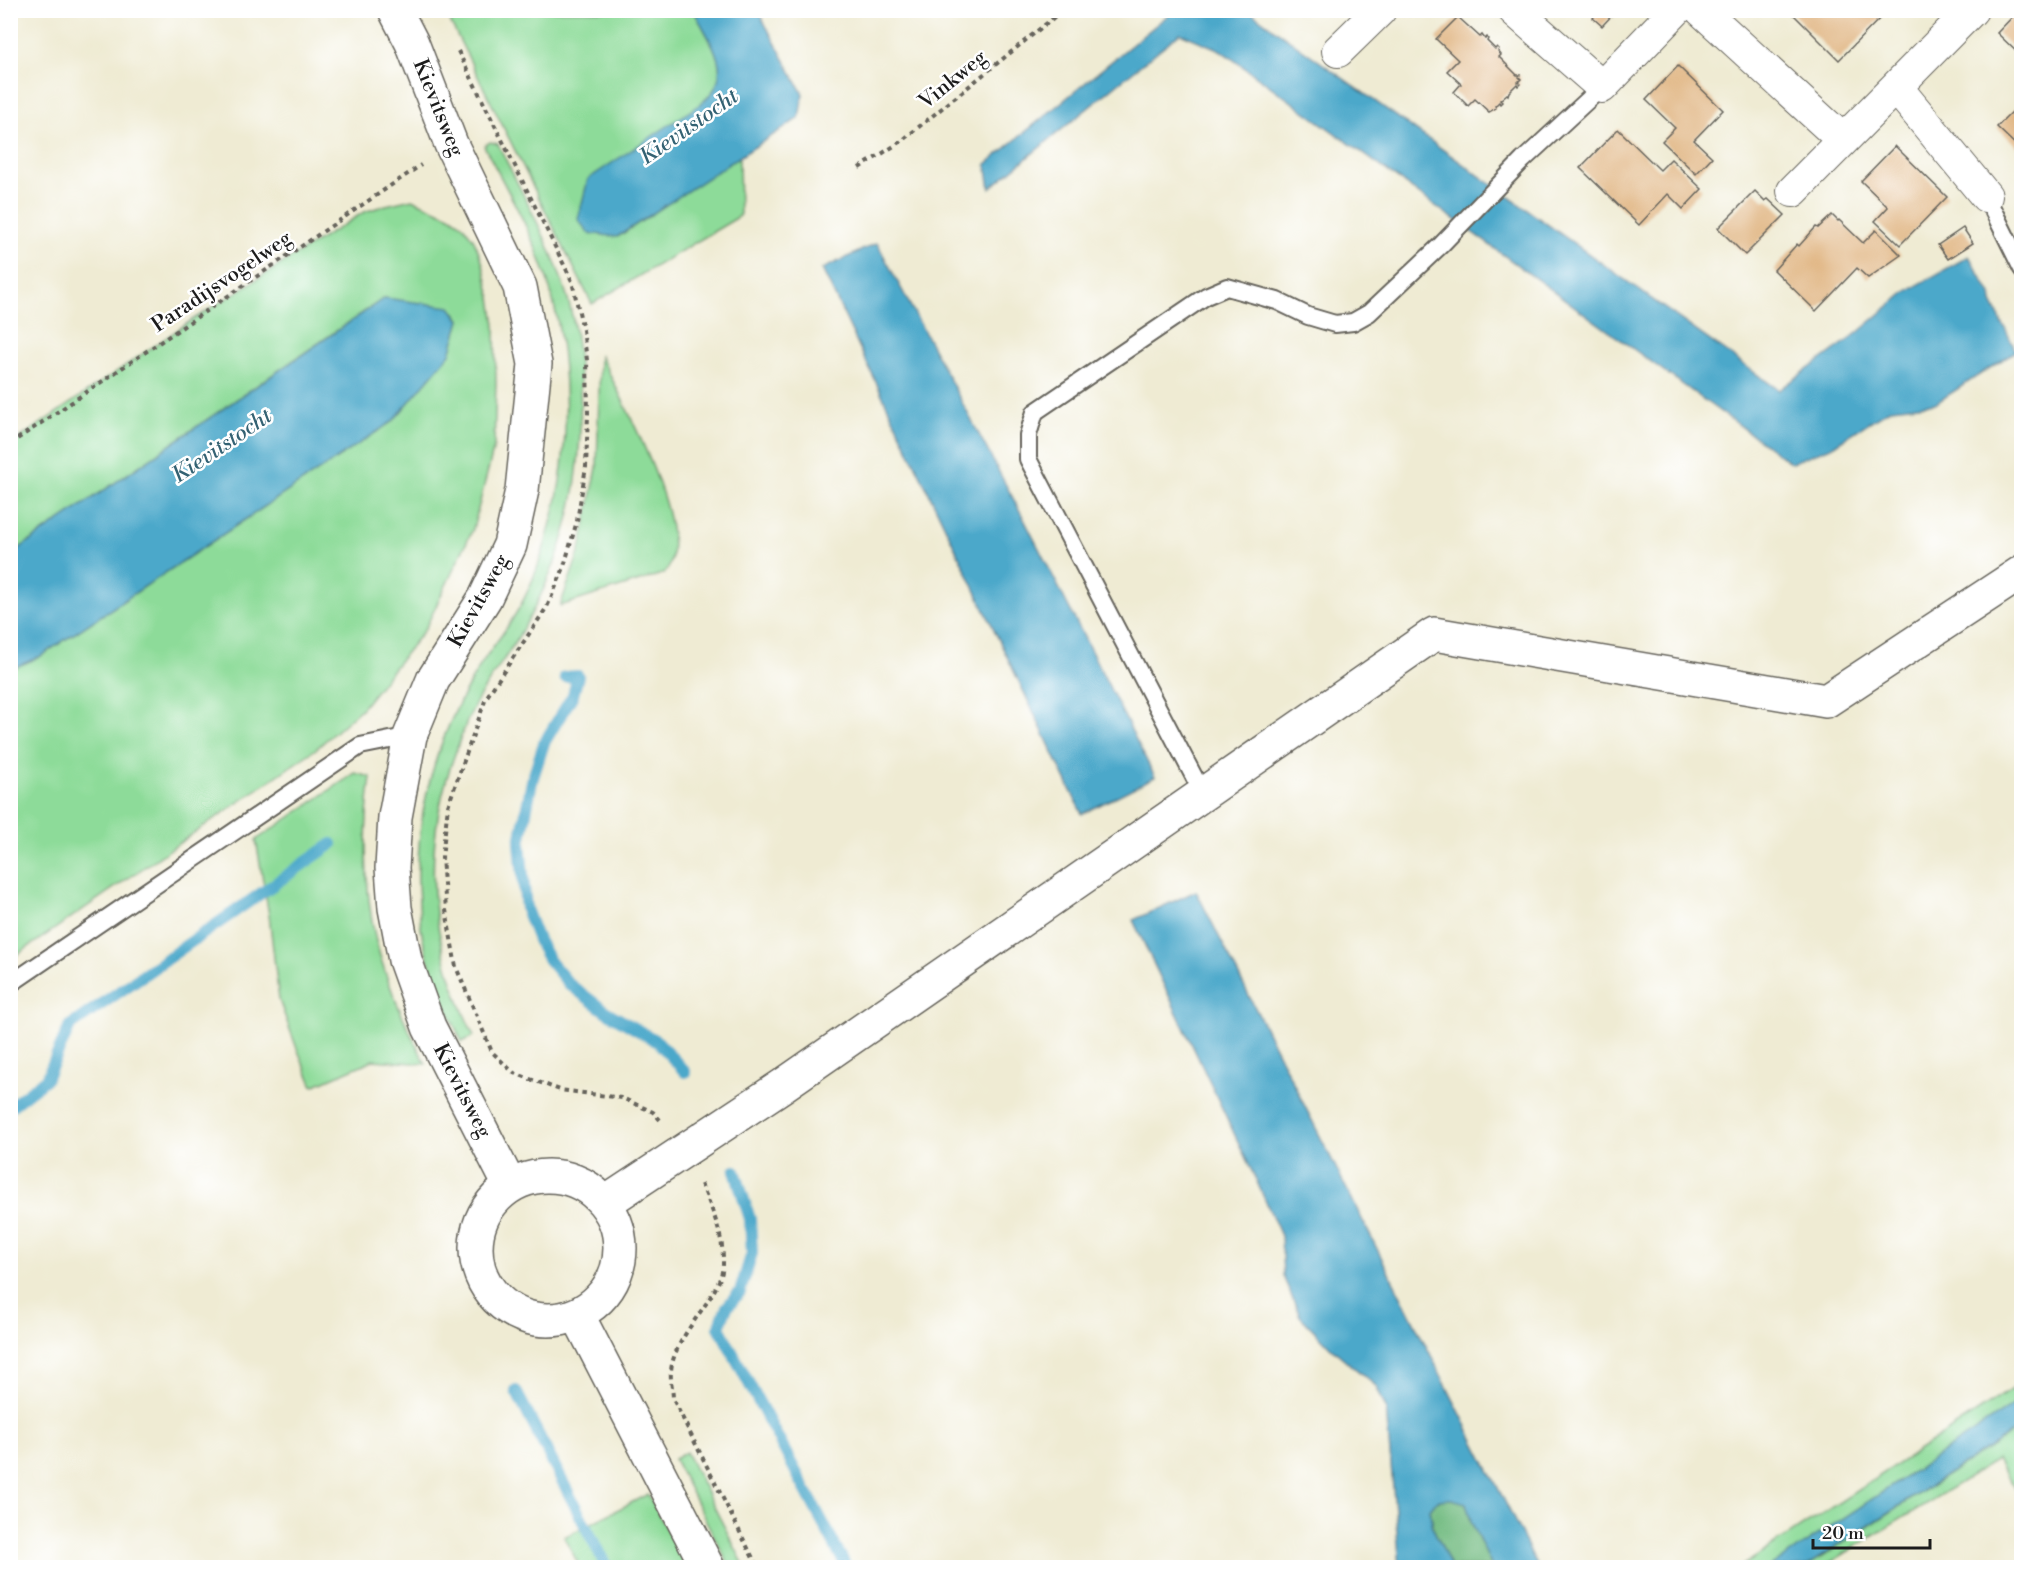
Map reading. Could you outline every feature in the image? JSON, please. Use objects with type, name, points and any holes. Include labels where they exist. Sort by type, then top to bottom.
[{"type":"street","name":"Kievitsweg","points":[[395,10],[412,43],[451,144],[520,287],[535,364],[522,490],[510,545],[485,598],[433,680],[410,736],[395,817],[392,868],[405,960],[429,1027],[510,1186]]},
{"type":"street","points":[[1338,51],[1380,10]]},
{"type":"street","points":[[1514,10],[1602,87],[1676,10]]},
{"type":"street","points":[[1701,10],[1843,140]]},
{"type":"street","points":[[1793,191],[1972,10]]},
{"type":"street","points":[[1896,87],[1986,196]]},
{"type":"street","points":[[605,1203],[792,1079],[1434,634],[1826,701],[2022,572]]},
{"type":"street","points":[[550,1176],[571,1179],[589,1188],[605,1203],[616,1222],[621,1243],[619,1265],[610,1286],[596,1303],[577,1314],[556,1320],[534,1320],[514,1312],[497,1299],[484,1281],[477,1261],[476,1239],[482,1219],[494,1200],[510,1186],[530,1178],[550,1176]]},
{"type":"street","points":[[577,1314],[708,1568]]},
{"type":"lane","points":[[1203,794],[1028,459],[1028,435],[1035,412],[1206,296],[1227,287],[1277,301],[1308,316],[1335,324],[1353,322],[1369,313],[1441,245],[1523,160],[1602,87]]},
{"type":"lane","points":[[1986,196],[2022,269]]},
{"type":"lane","points":[[10,984],[360,746],[410,736]]},
{"type":"path","name":"Vinkweg","points":[[859,168],[899,143],[1063,10]]},
{"type":"path","name":"Kievitsweg","points":[[457,51],[493,122]]},
{"type":"path","name":"Paradijsvogelweg","points":[[10,444],[451,144]]},
{"type":"path","points":[[673,1399],[758,1568]]},
{"type":"green space","points":[[445,11],[694,11],[718,60],[717,83],[711,94],[699,105],[618,237],[739,156],[740,216],[592,304]]},
{"type":"green space","points":[[490,142],[498,144],[526,200],[553,257],[567,296],[573,320],[580,374],[580,433],[575,488],[566,529],[555,562],[526,624],[483,691],[469,718],[444,788],[437,824],[434,895],[439,930],[447,966],[474,1036],[462,1042],[435,979],[423,940],[418,883],[421,825],[433,770],[453,717],[480,666],[519,608],[539,564],[556,500],[565,436],[564,370],[554,306],[533,242],[484,146]]},
{"type":"green space","points":[[412,199],[450,216],[462,224],[474,240],[491,297],[495,325],[494,447],[473,529],[425,629],[362,708],[316,749],[11,959],[11,669],[39,657],[393,421],[450,354],[460,320],[456,313],[384,298],[11,554],[11,444],[192,320],[364,212]]},
{"type":"green space","points":[[600,355],[638,432],[664,498],[671,529],[672,554],[665,573],[560,606],[580,550],[597,468]]},
{"type":"green space","points":[[355,773],[371,777],[366,845],[368,892],[375,938],[395,1000],[426,1064],[373,1060],[313,1086],[279,1000],[269,915],[256,840]]},
{"type":"green space","points":[[2021,1383],[2021,1400],[1770,1567],[1739,1568]]},
{"type":"green space","points":[[2021,1427],[2021,1485],[2016,1489],[1997,1460],[1823,1567],[1805,1568]]},
{"type":"green space","points":[[686,1452],[745,1567],[730,1567],[674,1459]]},
{"type":"green space","points":[[648,1494],[686,1567],[580,1567],[564,1537]]},
{"type":"green space","points":[[1452,1498],[1466,1503],[1471,1521],[1492,1567],[1451,1567],[1433,1528],[1430,1509],[1437,1500]]},
{"type":"water","name":"Kievitstocht","points":[[694,11],[758,11],[803,94],[799,118],[617,237],[588,233],[578,219],[588,179],[699,105],[711,94],[717,83],[718,60]]},
{"type":"water","points":[[1173,11],[1249,11],[1779,390],[1851,338],[1907,291],[1969,256],[1991,294],[1992,302],[2016,351],[1936,403],[1891,408],[1831,447],[1791,463],[1220,50],[1180,33],[990,188],[986,164]]},
{"type":"water","points":[[877,243],[1022,515],[1155,777],[1082,814],[822,269]]},
{"type":"water","name":"Kievitstocht","points":[[385,298],[450,307],[460,320],[450,354],[393,421],[39,657],[11,669],[11,554]]},
{"type":"water","points":[[1196,891],[1538,1567],[1492,1567],[1471,1521],[1466,1503],[1452,1499],[1437,1500],[1430,1509],[1433,1528],[1451,1567],[1400,1567],[1386,1409],[1377,1387],[1330,1347],[1300,1316],[1283,1276],[1281,1236],[1133,920]]},
{"type":"water","points":[[2021,1400],[2021,1427],[1805,1567],[1770,1567]]},
{"type":"building","points":[[1599,10],[1617,10],[1602,26],[1593,18]]},
{"type":"building","points":[[1789,10],[1888,10],[1839,60]]},
{"type":"building","points":[[2019,10],[2022,10],[2022,57],[1997,33]]},
{"type":"building","points":[[1458,17],[1480,37],[1482,35],[1485,39],[1487,37],[1487,41],[1495,49],[1497,47],[1499,49],[1501,55],[1499,57],[1517,75],[1520,75],[1521,79],[1518,82],[1520,84],[1518,86],[1517,84],[1508,95],[1500,100],[1502,102],[1495,106],[1496,108],[1489,112],[1475,99],[1468,106],[1454,92],[1461,84],[1447,71],[1458,60],[1436,39]]},
{"type":"building","points":[[1678,66],[1723,110],[1694,140],[1712,157],[1696,174],[1662,141],[1675,128],[1646,100]]},
{"type":"building","points":[[2022,102],[2022,151],[1997,127]]},
{"type":"building","points":[[1618,129],[1660,170],[1671,159],[1702,189],[1683,209],[1668,194],[1639,225],[1580,168]]},
{"type":"building","points":[[1895,146],[1947,197],[1900,245],[1875,221],[1888,207],[1861,181]]},
{"type":"building","points":[[1755,191],[1765,201],[1768,199],[1785,215],[1745,255],[1718,228]]},
{"type":"building","points":[[1832,215],[1863,243],[1876,230],[1901,255],[1868,278],[1857,268],[1816,311],[1774,270],[1797,244],[1799,246],[1816,227],[1818,228]]},
{"type":"building","points":[[1963,228],[1973,243],[1948,259],[1938,245]]},
{"type":"waterway","points":[[565,677],[578,676],[573,695],[544,743],[532,781],[520,843],[526,909],[538,940],[549,960],[569,984],[605,1011],[658,1042],[685,1072]]},
{"type":"waterway","points":[[10,1107],[46,1079],[70,1026],[332,844]]},
{"type":"waterway","points":[[735,1171],[750,1219],[752,1253],[740,1292],[727,1307],[719,1327],[847,1568]]},
{"type":"waterway","points":[[516,1391],[607,1568]]}]
